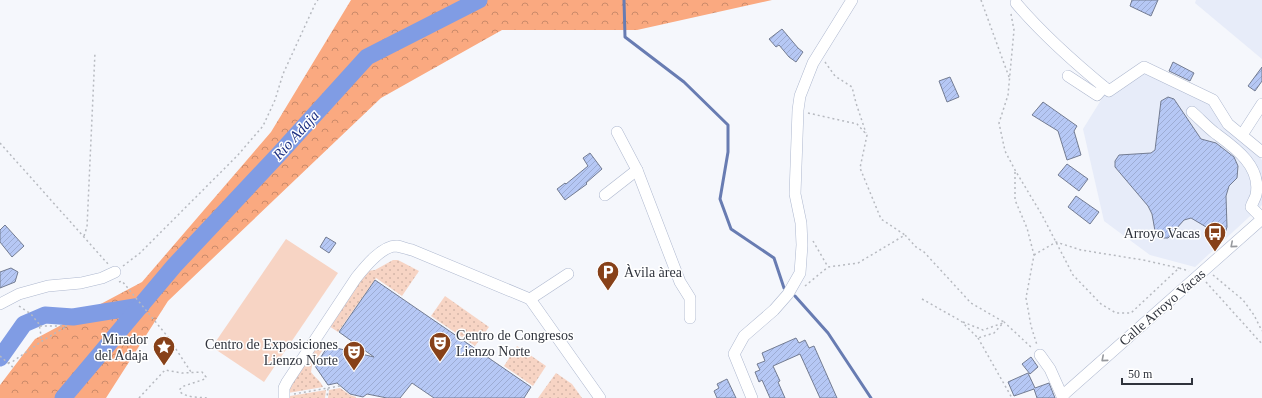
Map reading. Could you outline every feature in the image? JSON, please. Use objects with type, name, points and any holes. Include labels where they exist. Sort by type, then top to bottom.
[{"type":"street","points":[[752,398],[734,354],[744,336],[774,310],[788,294],[800,273],[802,245],[801,223],[795,194],[798,110],[800,96],[813,63],[852,0]]},
{"type":"street","points":[[1013,5],[1070,58],[1109,91],[1144,67],[1213,100],[1228,124],[1262,152]]},
{"type":"street","points":[[1068,76],[1097,95],[1104,87]]},
{"type":"street","points":[[1242,134],[1262,104]]},
{"type":"street","points":[[1192,112],[1244,156],[1254,171],[1257,185],[1256,196],[1250,206],[1262,219]]},
{"type":"street","points":[[617,132],[637,170],[680,282],[690,298],[690,318]]},
{"type":"street","points":[[604,195],[637,170]]},
{"type":"street","name":"Calle Arroyo Vacas","points":[[1063,397],[1262,219]]},
{"type":"street","points":[[284,397],[284,388],[287,382],[356,278],[383,250],[395,246],[412,250],[530,299],[600,398]]},
{"type":"street","points":[[0,304],[20,294],[48,286],[81,283],[102,278],[115,272]]},
{"type":"street","points":[[530,299],[568,274]]},
{"type":"street","points":[[1040,355],[1050,369],[1063,397]]},
{"type":"path","points":[[0,143],[115,272],[140,253],[237,156],[262,126],[275,100],[283,74],[318,0]]},
{"type":"path","points":[[981,0],[1010,79]]},
{"type":"path","points":[[1013,5],[1014,30],[1010,79],[1008,95],[999,123],[1005,151],[1073,274],[1102,304],[1116,313],[1131,313],[1179,268]]},
{"type":"path","points":[[84,236],[87,227],[95,52]]},
{"type":"path","points":[[818,55],[826,62],[835,76],[852,87],[867,135],[860,168],[881,218],[924,252],[971,303],[1004,322],[1040,355]]},
{"type":"path","points":[[798,110],[857,124],[867,135]]},
{"type":"path","points":[[1015,170],[1015,200],[1027,228],[1034,255],[1026,298],[1031,326],[1040,355]]},
{"type":"path","points":[[788,294],[801,290],[828,267],[858,263],[905,236]]},
{"type":"path","points":[[810,237],[828,267]]},
{"type":"path","points":[[1034,255],[1056,242],[1081,250],[1203,272],[1224,283],[1244,300],[1262,331]]},
{"type":"path","points":[[1203,272],[1226,306],[1249,328],[1262,344]]},
{"type":"path","points":[[116,283],[122,281],[168,337],[192,372]]},
{"type":"path","points":[[13,297],[19,306],[31,314],[39,325],[42,341]]},
{"type":"path","points":[[922,299],[961,321],[982,330],[1004,322]]},
{"type":"path","points":[[961,321],[978,338],[1012,398]]},
{"type":"path","points":[[978,338],[994,333],[1004,322]]},
{"type":"path","points":[[8,363],[12,362],[67,326],[39,325]]},
{"type":"path","points":[[0,356],[15,369]]},
{"type":"path","points":[[139,398],[166,370],[182,373],[202,372],[206,377],[205,379],[184,386],[180,389],[180,392],[189,396],[208,398]]},
{"type":"path","points":[[284,397],[340,386]]},
{"type":"path","points":[[327,398],[328,388]]},
{"type":"shaded area","points":[[1196,0],[1262,0],[1262,59],[1195,3]]},
{"type":"shaded area","points":[[1144,73],[1210,103],[1223,127],[1244,140],[1262,160],[1262,205],[1195,267],[1150,255],[1104,221],[1083,129],[1106,92],[1110,97]]},
{"type":"shaded area","points":[[286,239],[338,273],[264,382],[212,347]]},
{"type":"shaded area","points":[[393,260],[398,260],[419,271],[402,296],[376,278],[338,332],[329,326],[366,271],[375,270]]},
{"type":"shaded area","points":[[445,296],[489,327],[475,346],[431,316]]},
{"type":"shaded area","points":[[319,340],[326,345],[312,366],[311,372],[323,387],[288,393],[288,388]]},
{"type":"shaded area","points":[[517,346],[546,366],[533,386],[504,366]]},
{"type":"shaded area","points":[[556,373],[572,384],[582,398],[538,398]]},
{"type":"shaded area","points":[[340,388],[356,398],[328,398],[329,390]]},
{"type":"shaded area","points":[[326,390],[325,398],[290,398],[290,396]]},
{"type":"green space","points":[[351,0],[772,0],[637,30],[502,30],[381,98],[168,301],[106,398],[0,398],[0,385],[35,339],[142,282],[271,132]]},
{"type":"building","points":[[1132,0],[1158,0],[1151,16],[1130,6]]},
{"type":"building","points":[[782,29],[803,52],[796,62],[789,57],[779,45],[776,47],[769,39]]},
{"type":"building","points":[[1173,62],[1194,73],[1190,81],[1169,71]]},
{"type":"building","points":[[1262,67],[1262,81],[1255,91],[1248,86]]},
{"type":"building","points":[[950,77],[959,97],[947,102],[939,81]]},
{"type":"building","points":[[1168,97],[1174,99],[1201,139],[1216,143],[1234,157],[1238,166],[1237,178],[1229,186],[1226,196],[1227,227],[1225,233],[1218,234],[1191,218],[1184,220],[1168,238],[1159,238],[1155,231],[1152,214],[1148,206],[1115,167],[1115,161],[1119,155],[1151,153],[1155,150],[1161,101]]},
{"type":"building","points":[[1043,102],[1077,126],[1074,131],[1081,155],[1067,160],[1058,131],[1032,115]]},
{"type":"building","points":[[590,153],[602,169],[586,183],[587,184],[565,200],[557,189],[565,183],[566,184],[588,166],[583,158]]},
{"type":"building","points":[[1067,164],[1088,179],[1079,191],[1058,175]]},
{"type":"building","points":[[1076,196],[1099,212],[1090,224],[1068,207]]},
{"type":"building","points":[[5,225],[24,246],[12,257],[0,242],[0,230]]},
{"type":"building","points":[[326,237],[336,243],[329,253],[320,247]]},
{"type":"building","points":[[11,268],[18,272],[15,282],[0,288],[0,272]]},
{"type":"building","name":"Centro de Congresos Lienzo Norte","points":[[375,280],[531,387],[524,398],[434,398],[412,383],[400,398],[387,398],[367,394],[363,397],[350,394],[337,383],[328,385],[315,366],[328,346],[374,357],[339,332]]},
{"type":"building","points":[[796,338],[799,343],[805,340],[809,348],[814,346],[837,398],[820,398],[800,354],[773,366],[780,381],[778,382],[785,398],[770,398],[762,380],[759,382],[755,372],[760,370],[757,364],[765,361],[762,353]]},
{"type":"building","points":[[1031,357],[1038,367],[1030,374],[1022,364]]},
{"type":"building","points":[[1028,373],[1035,388],[1049,383],[1055,398],[1037,398],[1034,389],[1014,396],[1008,382]]},
{"type":"building","points":[[727,379],[736,398],[717,398],[714,391],[719,388],[717,384]]},
{"type":"waterway","name":"Río Adaja","points":[[63,398],[174,266],[367,57],[479,0]]},
{"type":"waterway","points":[[624,0],[625,37],[684,82],[728,125],[728,152],[720,199],[731,229],[774,258],[784,288]]},
{"type":"waterway","points":[[795,296],[828,333],[871,398]]},
{"type":"waterway","name":"Río Adaja","points":[[0,358],[24,324],[45,315],[73,317],[141,306]]},
{"type":"place","name":"Arroyo Vacas","points":[[1215,252]]},
{"type":"place","name":"Àvila àrea","points":[[608,292]]},
{"type":"place","name":"Centro de Congresos Lienzo Norte","points":[[440,362]]},
{"type":"place","name":"Mirador del Adaja","points":[[164,366]]},
{"type":"place","name":"Centro de Exposiciones Lienzo Norte","points":[[354,372]]}]
